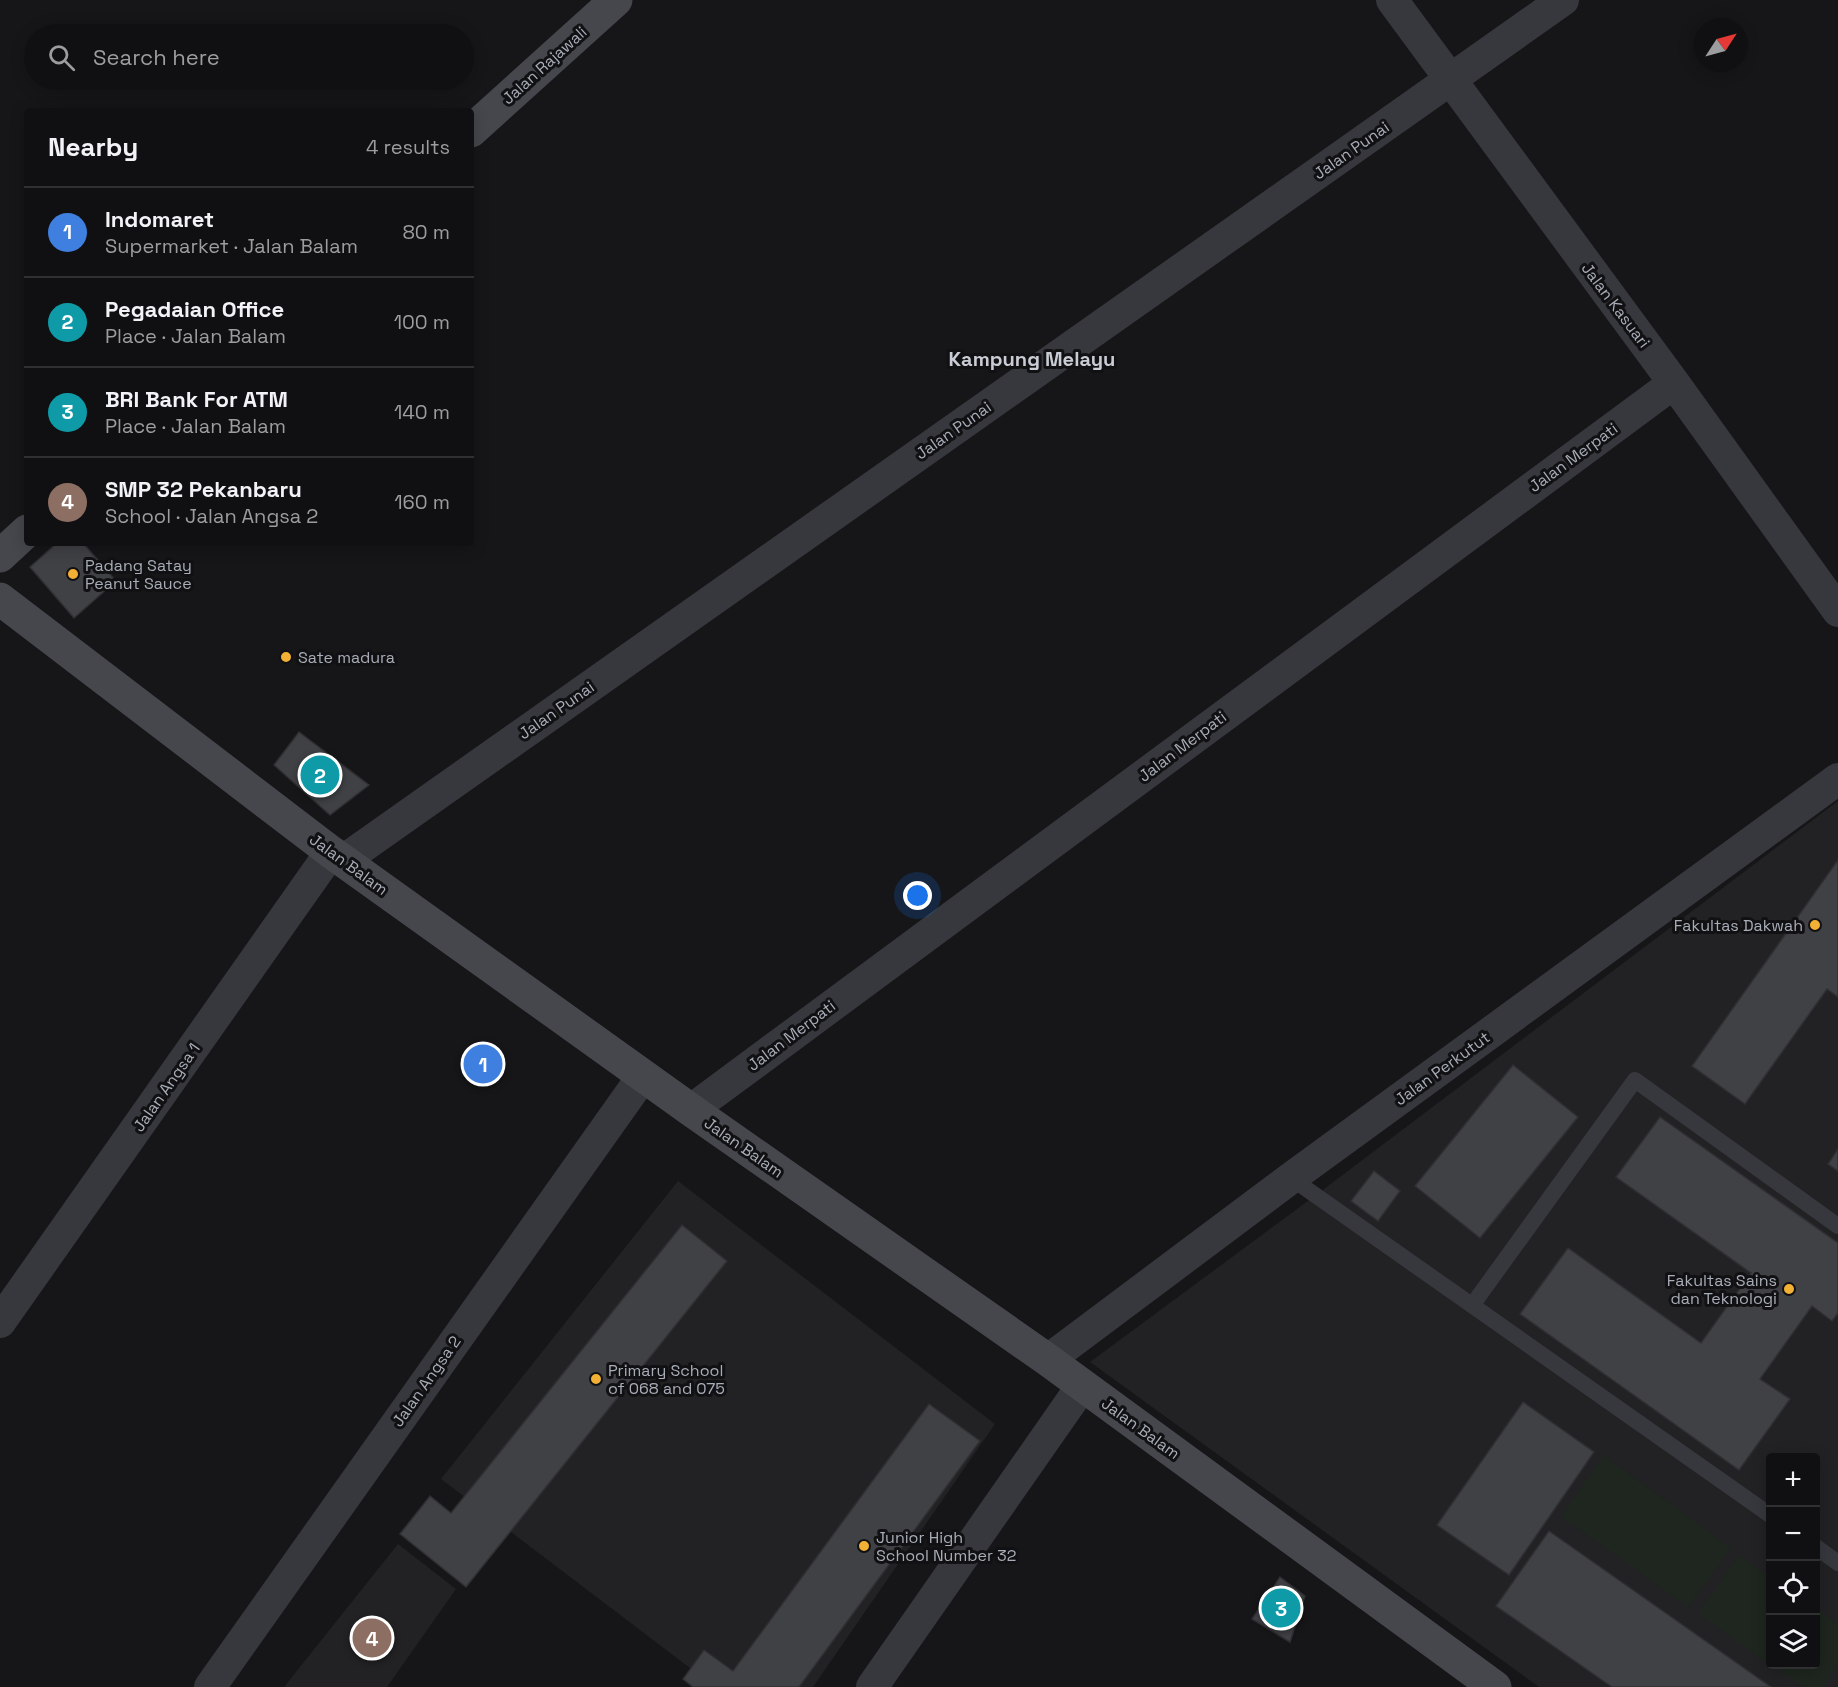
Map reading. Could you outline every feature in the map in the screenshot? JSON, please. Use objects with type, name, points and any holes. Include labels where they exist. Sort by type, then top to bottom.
[{"type":"main road","name":"Jalan Rajawali","points":[[474,128],[616,0]]},
{"type":"main road","points":[[0,556],[24,534]]},
{"type":"main road","name":"Jalan Balam","points":[[3,607],[337,856],[643,1076],[1048,1360],[1495,1687]]},
{"type":"street","name":"Jalan Kasuari","points":[[1392,0],[1674,382],[1838,611]]},
{"type":"street","name":"Jalan Punai","points":[[337,856],[1563,0]]},
{"type":"street","name":"Jalan Merpati","points":[[691,1110],[1674,382]]},
{"type":"street","name":"Jalan Perkutut","points":[[1048,1360],[1292,1178],[1838,779]]},
{"type":"street","name":"Jalan Angsa 1","points":[[0,1322],[337,856]]},
{"type":"street","name":"Jalan Angsa 2","points":[[210,1687],[643,1076]]},
{"type":"street","points":[[872,1687],[1082,1386]]},
{"type":"lane","points":[[1473,1305],[1635,1080],[1838,1226]]},
{"type":"lane","points":[[1292,1178],[1766,1512]]},
{"type":"lane","points":[[1820,1550],[1838,1563]]},
{"type":"shaded area","points":[[1838,801],[1838,1687],[1539,1687],[1090,1362],[1316,1195]]},
{"type":"shaded area","points":[[678,1181],[995,1424],[813,1687],[715,1687],[441,1479]]},
{"type":"shaded area","points":[[1604,1456],[1731,1548],[1688,1607],[1561,1516]]},
{"type":"shaded area","points":[[398,1544],[456,1589],[387,1687],[284,1687]]},
{"type":"shaded area","points":[[1739,1555],[1766,1574],[1766,1661],[1698,1614]]},
{"type":"shaded area","points":[[1820,1611],[1838,1624],[1838,1665],[1823,1687],[1804,1687],[1777,1669],[1820,1669]]},
{"type":"building","name":"Padang Satay Peanut Sauce","points":[[54,546],[86,546],[116,581],[74,618],[30,567]]},
{"type":"building","points":[[299,732],[369,785],[330,815],[274,765]]},
{"type":"building","name":"Fakultas Dakwah","points":[[1838,860],[1838,997],[1827,989],[1745,1104],[1692,1066]]},
{"type":"building","points":[[1513,1065],[1578,1117],[1480,1238],[1415,1186]]},
{"type":"building","name":"Fakultas Sains dan Teknologi","points":[[1660,1117],[1838,1243],[1838,1313],[1832,1321],[1812,1306],[1760,1379],[1790,1399],[1739,1470],[1520,1314],[1568,1248],[1701,1343],[1751,1273],[1616,1177]]},
{"type":"building","points":[[1838,1149],[1838,1171],[1828,1164]]},
{"type":"building","points":[[1374,1171],[1400,1191],[1378,1221],[1351,1201]]},
{"type":"building","name":"Primary School of 068 and 075","points":[[682,1225],[727,1261],[466,1587],[400,1534],[430,1496],[451,1513]]},
{"type":"building","points":[[1523,1402],[1594,1452],[1509,1575],[1437,1525]]},
{"type":"building","name":"Junior High School Number 32","points":[[929,1404],[980,1441],[799,1687],[693,1687],[683,1679],[704,1650],[733,1671]]},
{"type":"building","points":[[1549,1531],[1771,1687],[1612,1687],[1496,1606]]},
{"type":"building","points":[[1280,1577],[1305,1596],[1290,1642],[1252,1619]]},
{"type":"place","name":"Padang Satay Peanut Sauce","points":[[73,574]]},
{"type":"place","name":"Sate madura","points":[[286,657]]},
{"type":"place","name":"Pegadaian Office","points":[[320,775]]},
{"type":"place","name":"Fakultas Dakwah","points":[[1815,925]]},
{"type":"place","name":"Indomaret","points":[[483,1064]]},
{"type":"place","name":"Fakultas Sains dan Teknologi","points":[[1789,1289]]},
{"type":"place","name":"Primary School of 068 and 075","points":[[596,1379]]},
{"type":"place","name":"Junior High School Number 32","points":[[864,1546]]},
{"type":"place","name":"BRI Bank For ATM","points":[[1281,1608]]},
{"type":"place","name":"SMP 32 Pekanbaru","points":[[372,1638]]},
{"type":"district","name":"Kampung Melayu","points":[[1032,359]]}]
